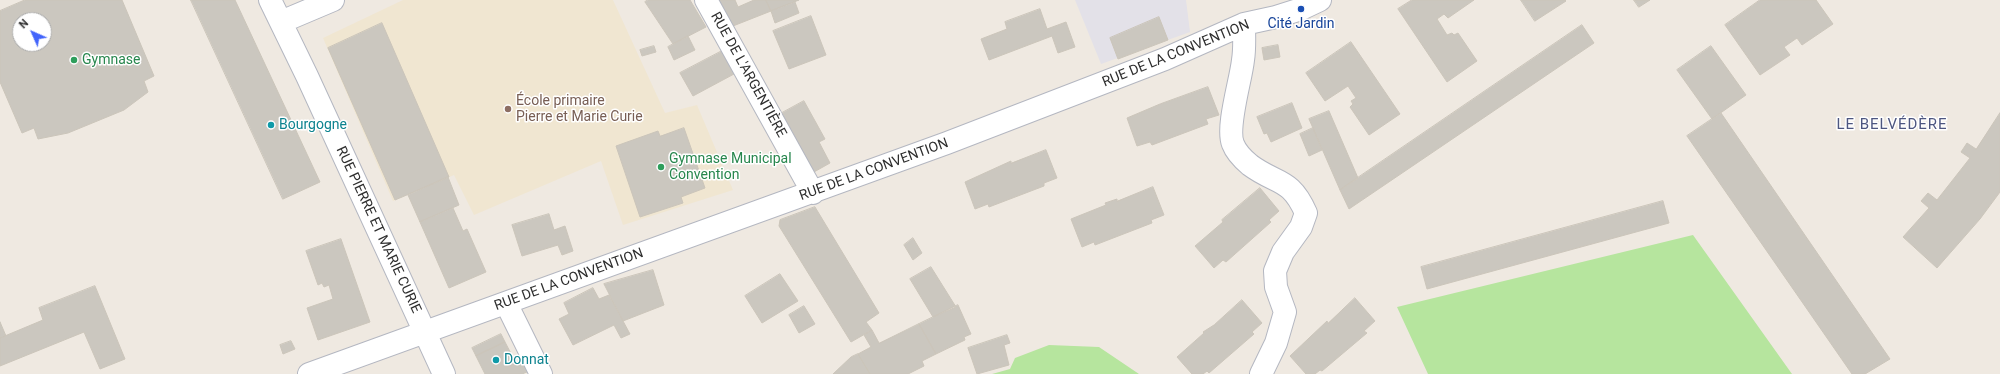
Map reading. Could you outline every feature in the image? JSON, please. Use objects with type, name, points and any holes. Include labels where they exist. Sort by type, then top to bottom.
[{"type":"street","name":"RUE PIERRE ET MARIE CURIE","points":[[270,0],[444,374]]},
{"type":"street","points":[[281,22],[332,0]]},
{"type":"street","name":"RUE DE L'ARGENTIÈRE","points":[[706,0],[813,192]]},
{"type":"street","name":"RUE DE LA CONVENTION","points":[[309,374],[813,192],[1165,59],[1244,24],[1276,17],[1301,9],[1320,0]]},
{"type":"street","points":[[1244,24],[1244,60],[1231,132],[1233,144],[1240,155],[1251,165],[1284,183],[1299,197],[1306,213],[1301,227],[1283,252],[1275,271],[1276,287],[1285,312],[1276,342],[1261,374]]},
{"type":"street","points":[[506,303],[541,374]]},
{"type":"shaded area","name":"École primaire Pierre et Marie Curie","points":[[403,0],[613,0],[665,113],[697,105],[733,190],[623,225],[601,161],[474,215],[454,175],[393,201],[323,38]]},
{"type":"shaded area","points":[[1075,0],[1186,0],[1190,32],[1101,64]]},
{"type":"green space","points":[[1693,235],[1792,374],[1428,374],[1397,307]]},
{"type":"green space","points":[[1049,345],[1099,347],[1139,374],[992,374],[1010,369],[1015,358]]},
{"type":"building","name":"Gymnase","points":[[25,0],[122,0],[154,76],[144,81],[148,92],[124,110],[68,133],[38,139],[34,128],[22,133],[0,82],[0,11]]},
{"type":"building","name":"Bourgogne","points":[[191,0],[235,0],[320,182],[283,199]]},
{"type":"building","points":[[648,0],[690,0],[706,27],[673,44],[645,2]]},
{"type":"building","points":[[719,0],[735,0],[738,7],[754,0],[766,0],[771,11],[733,26]]},
{"type":"building","points":[[766,0],[799,0],[771,11]]},
{"type":"building","points":[[1412,0],[1474,0],[1448,18],[1444,14],[1437,19],[1447,35],[1452,33],[1454,35],[1458,33],[1477,61],[1447,82],[1398,9]]},
{"type":"building","points":[[1521,0],[1565,0],[1566,1],[1535,21]]},
{"type":"building","points":[[1634,0],[1650,0],[1639,7]]},
{"type":"building","points":[[1760,0],[1816,0],[1833,24],[1802,45],[1797,38],[1784,47],[1790,55],[1760,75],[1725,25]]},
{"type":"building","points":[[795,2],[799,13],[775,23],[771,11]]},
{"type":"building","points":[[1040,9],[1047,29],[1066,22],[1075,47],[1058,53],[1052,36],[989,60],[981,39],[1007,29],[1005,22]]},
{"type":"building","points":[[811,16],[826,55],[789,69],[773,31]]},
{"type":"building","points":[[1159,17],[1168,40],[1118,59],[1110,38]]},
{"type":"building","points":[[382,23],[449,177],[395,200],[328,48]]},
{"type":"building","points":[[1582,25],[1594,43],[1349,209],[1340,190]]},
{"type":"building","points":[[688,36],[695,50],[674,60],[668,47]]},
{"type":"building","points":[[1351,42],[1400,114],[1369,135],[1350,107],[1353,104],[1351,101],[1356,98],[1348,86],[1325,101],[1306,73]]},
{"type":"building","points":[[1278,45],[1280,57],[1264,60],[1262,48]]},
{"type":"building","points":[[654,46],[656,52],[642,56],[640,50]]},
{"type":"building","points":[[1711,46],[1746,95],[1712,119],[1677,70]]},
{"type":"building","points":[[722,51],[734,74],[693,96],[680,73]]},
{"type":"building","points":[[1208,87],[1219,115],[1206,119],[1208,124],[1152,145],[1150,142],[1137,146],[1127,118],[1160,104]]},
{"type":"building","points":[[804,101],[825,139],[819,142],[830,163],[814,172],[782,113]]},
{"type":"building","points":[[1292,103],[1302,128],[1271,142],[1267,133],[1264,134],[1257,117]]},
{"type":"building","points":[[1329,111],[1358,178],[1340,190],[1309,119]]},
{"type":"building","points":[[1721,113],[1890,359],[1865,374],[1852,374],[1687,136]]},
{"type":"building","points":[[2000,113],[2000,192],[1980,219],[1937,268],[1903,237],[1929,208],[1921,201],[1928,193],[1937,200],[1970,158],[1961,152],[1967,143],[1976,149]]},
{"type":"building","name":"Gymnase Municipal Convention","points":[[684,128],[705,188],[681,197],[683,203],[640,217],[616,146],[658,131],[660,136]]},
{"type":"building","points":[[1313,128],[1322,150],[1309,156],[1300,134]]},
{"type":"building","points":[[1046,150],[1057,178],[1044,183],[1044,186],[989,207],[988,204],[975,209],[965,182],[1011,161],[1011,163]]},
{"type":"building","points":[[448,177],[459,205],[420,222],[408,195]]},
{"type":"building","points":[[1153,187],[1164,215],[1151,220],[1152,223],[1095,245],[1094,242],[1082,247],[1071,219],[1106,205],[1105,203],[1117,199],[1117,201]]},
{"type":"building","points":[[1260,188],[1279,211],[1269,220],[1271,222],[1226,262],[1223,260],[1214,268],[1195,246],[1223,222],[1222,220]]},
{"type":"building","points":[[1663,201],[1669,223],[1427,289],[1421,267]]},
{"type":"building","points":[[815,207],[879,313],[866,322],[872,330],[851,342],[779,226],[780,220]]},
{"type":"building","points":[[453,208],[463,231],[467,229],[486,272],[449,288],[420,222]]},
{"type":"building","points":[[549,214],[554,230],[565,226],[573,251],[562,255],[558,245],[522,256],[512,225]]},
{"type":"building","points":[[913,238],[922,253],[913,260],[904,245]]},
{"type":"building","points":[[341,239],[370,322],[318,340],[307,308],[333,299],[329,285],[324,287],[322,283],[318,285],[306,251]]},
{"type":"building","points":[[931,267],[956,307],[933,317],[910,279]]},
{"type":"building","points":[[653,270],[664,305],[623,321],[604,284]]},
{"type":"building","points":[[780,274],[798,301],[762,323],[745,296]]},
{"type":"building","points":[[95,286],[125,359],[100,369],[84,332],[0,366],[0,338],[43,320],[39,308]]},
{"type":"building","points":[[593,288],[599,299],[609,295],[630,334],[621,338],[614,325],[573,345],[559,319],[569,314],[564,303]]},
{"type":"building","points":[[1355,298],[1375,321],[1364,331],[1367,333],[1322,371],[1320,370],[1315,374],[1306,374],[1290,356],[1327,321],[1328,323]]},
{"type":"building","points":[[1242,300],[1262,323],[1252,332],[1254,334],[1209,373],[1207,371],[1203,374],[1192,374],[1177,357],[1204,333],[1203,332],[1214,325]]},
{"type":"building","points":[[958,305],[971,334],[964,337],[965,340],[936,354],[919,324]]},
{"type":"building","points":[[804,306],[815,324],[799,333],[789,315]]},
{"type":"building","points":[[0,322],[6,336],[0,338]]},
{"type":"building","points":[[919,324],[936,354],[922,361],[924,366],[908,374],[870,374],[858,354],[871,347],[864,335],[872,330],[879,343]]},
{"type":"building","points":[[501,334],[505,342],[476,356],[472,348]]},
{"type":"building","points":[[1007,335],[1010,343],[1004,345],[1009,365],[977,374],[968,348]]},
{"type":"building","points":[[291,341],[295,349],[283,354],[280,345]]},
{"type":"building","name":"Donnat","points":[[505,342],[517,365],[522,363],[527,372],[522,374],[485,374],[476,356]]},
{"type":"building","points":[[858,354],[870,374],[833,374],[851,357]]},
{"type":"place","name":"Cité Jardin","points":[[1301,9]]},
{"type":"place","name":"Gymnase","points":[[74,60]]},
{"type":"place","name":"École primaire Pierre et Marie Curie","points":[[508,109]]},
{"type":"place","name":"Bourgogne","points":[[271,125]]},
{"type":"place","name":"Gymnase Municipal Convention","points":[[661,167]]},
{"type":"place","name":"Donnat","points":[[496,360]]},
{"type":"district","name":"LE BELVÉDÈRE","points":[[1892,125]]}]
